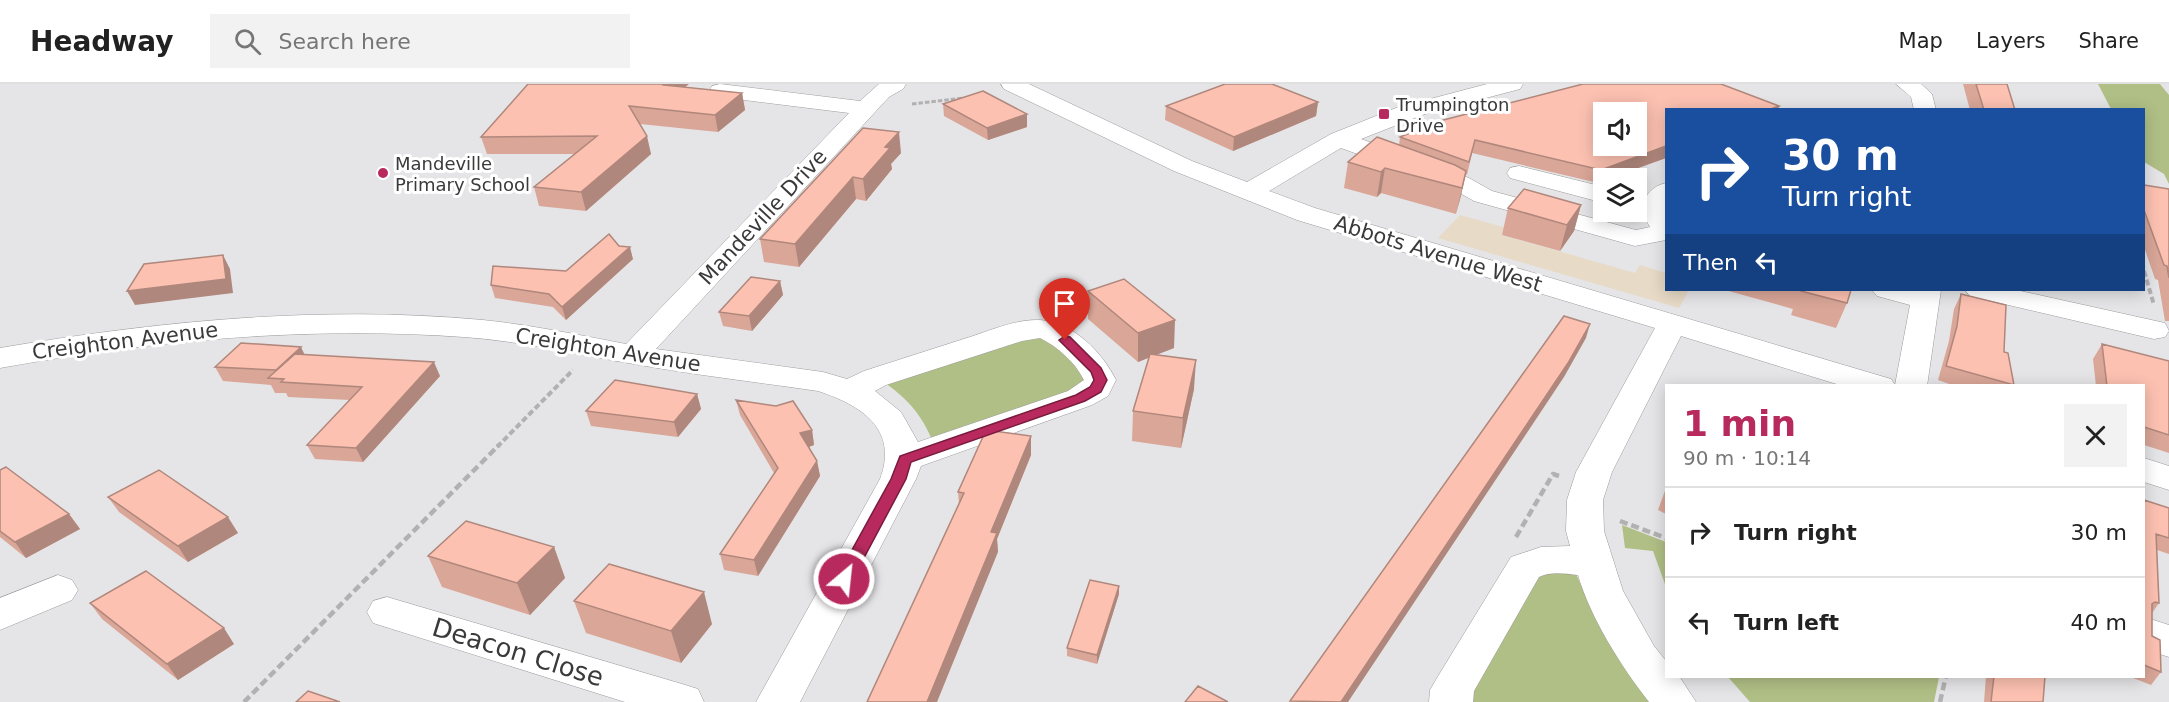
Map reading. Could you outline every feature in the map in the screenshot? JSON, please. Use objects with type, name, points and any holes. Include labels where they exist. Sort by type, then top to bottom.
[{"type":"street","name":"Mandeville Drive","points":[[634,354],[881,92],[895,84]]},
{"type":"street","name":"Abbots Avenue West","points":[[1012,84],[1183,166],[1306,214],[1872,384]]},
{"type":"street","points":[[1907,84],[1921,94],[1924,108]]},
{"type":"street","points":[[1248,193],[1290,165],[1339,139],[1404,112],[1491,86]]},
{"type":"street","points":[[720,91],[866,108]]},
{"type":"street","points":[[1339,139],[1460,183],[1483,196],[1635,238],[1658,212]]},
{"type":"street","points":[[1519,173],[1593,192]]},
{"type":"street","points":[[1895,291],[1927,295],[1911,384]]},
{"type":"street","points":[[1984,291],[2154,330]]},
{"type":"street","name":"Creighton Avenue","points":[[0,358],[201,329],[299,323],[466,328],[823,382],[851,390],[872,402],[888,417],[898,435],[905,459]]},
{"type":"street","points":[[1673,324],[1594,472],[1585,500],[1585,531],[1603,591],[1619,624],[1639,658],[1674,702]]},
{"type":"street","points":[[778,702],[898,479],[905,459],[1080,398],[1096,389],[1100,380],[1097,371],[1065,340],[1054,332],[1040,329],[1017,332],[875,378],[851,390]]},
{"type":"street","points":[[2145,470],[2169,478]]},
{"type":"street","points":[[1451,702],[1452,690],[1525,567],[1533,561],[1547,559],[1594,563]]},
{"type":"street","points":[[0,615],[58,590]]},
{"type":"street","name":"Deacon Close","points":[[387,612],[682,702]]},
{"type":"street","points":[[2145,633],[2169,641]]},
{"type":"path","points":[[866,108],[970,98]]},
{"type":"path","points":[[244,702],[595,347]]},
{"type":"path","points":[[1585,508],[1665,538]]},
{"type":"path","points":[[1940,702],[1946,678]]},
{"type":"shaded area","points":[[1460,215],[1507,228],[1502,235],[1635,273],[1640,265],[1665,273],[1665,291],[1688,291],[1679,308],[1438,238]]},
{"type":"green space","points":[[2098,84],[2160,84],[2169,95],[2169,184],[2164,174],[2145,163],[2145,108],[2110,108]]},
{"type":"green space","points":[[1046,335],[1089,373],[1084,386],[934,444],[913,408],[881,380],[1014,336]]},
{"type":"green space","points":[[1622,525],[1665,542],[1665,584],[1653,551],[1625,548]]},
{"type":"green space","points":[[1543,568],[1576,574],[1621,656],[1653,702],[1466,702]]},
{"type":"green space","points":[[1729,678],[1939,678],[1934,702],[1750,702]]},
{"type":"building","points":[[528,84],[664,84],[742,93],[715,115],[629,106],[647,136],[581,192],[534,187],[597,136],[481,137]]},
{"type":"building","points":[[1225,84],[1272,84],[1318,102],[1234,137],[1166,106]]},
{"type":"building","points":[[1583,84],[1721,84],[1779,106],[1774,108],[1665,108],[1665,146],[1647,153],[1647,102],[1593,102],[1593,156],[1639,156],[1606,168],[1593,168],[1475,140],[1469,162],[1400,137],[1425,127],[1420,126]]},
{"type":"building","points":[[1976,84],[2007,84],[2014,108],[1983,108]]},
{"type":"building","points":[[983,91],[1027,114],[987,128],[943,104]]},
{"type":"building","points":[[863,128],[899,132],[885,147],[890,148],[863,179],[853,177],[795,244],[760,239]]},
{"type":"building","points":[[1377,137],[1466,171],[1462,188],[1385,168],[1381,172],[1348,162]]},
{"type":"building","points":[[2145,185],[2169,189],[2169,278],[2167,266],[2164,265],[2145,213]]},
{"type":"building","points":[[1524,189],[1581,205],[1567,225],[1508,208]]},
{"type":"building","points":[[609,234],[619,246],[630,247],[562,307],[549,294],[491,285],[493,266],[566,271]]},
{"type":"building","points":[[223,255],[226,279],[127,291],[144,264]]},
{"type":"building","points":[[751,277],[780,281],[749,316],[719,312]]},
{"type":"building","points":[[1124,279],[1175,320],[1138,333],[1088,291]]},
{"type":"building","points":[[1801,291],[1851,291],[1847,303]]},
{"type":"building","points":[[1961,294],[2006,305],[2004,352],[2008,353],[2014,384],[1946,366],[1957,326]]},
{"type":"building","points":[[1564,316],[1590,324],[1568,363],[1341,702],[1290,701]]},
{"type":"building","points":[[241,343],[301,347],[276,370],[215,367]]},
{"type":"building","points":[[2102,344],[2169,361],[2169,435],[2145,427],[2145,384],[2107,384]]},
{"type":"building","points":[[295,354],[434,362],[356,448],[307,445],[362,387],[281,382],[284,379],[268,378]]},
{"type":"building","points":[[1150,354],[1196,360],[1183,418],[1133,411]]},
{"type":"building","points":[[615,380],[697,394],[674,422],[586,411]]},
{"type":"building","points":[[736,400],[776,406],[793,401],[812,430],[800,433],[817,461],[754,560],[720,554],[778,468]]},
{"type":"building","points":[[986,430],[1031,436],[991,532],[997,533],[927,702],[867,702],[964,493],[958,492]]},
{"type":"building","points":[[6,467],[69,514],[15,542],[0,531],[0,470]]},
{"type":"building","points":[[159,470],[228,517],[178,546],[108,497]]},
{"type":"building","points":[[2145,500],[2169,508],[2169,538],[2156,534],[2159,603],[2152,604],[2152,636],[2160,640],[2161,672],[2145,665]]},
{"type":"building","points":[[466,521],[554,547],[517,583],[428,556]]},
{"type":"building","points":[[609,564],[704,592],[671,631],[574,601]]},
{"type":"building","points":[[146,571],[224,628],[167,664],[90,603]]},
{"type":"building","points":[[1090,580],[1119,586],[1097,655],[1067,648]]},
{"type":"building","points":[[1994,678],[2045,678],[2043,702],[1991,702]]},
{"type":"building","points":[[1198,686],[1228,702],[1185,702]]},
{"type":"building","points":[[308,691],[340,702],[296,702]]},
{"type":"place","name":"Trumpington Drive","points":[[1384,114]]},
{"type":"place","name":"Mandeville Primary School","points":[[383,173]]},
{"type":"route","points":[[844,579],[898,479],[905,459],[1080,398],[1096,389],[1100,380],[1097,371],[1065,340]]}]
